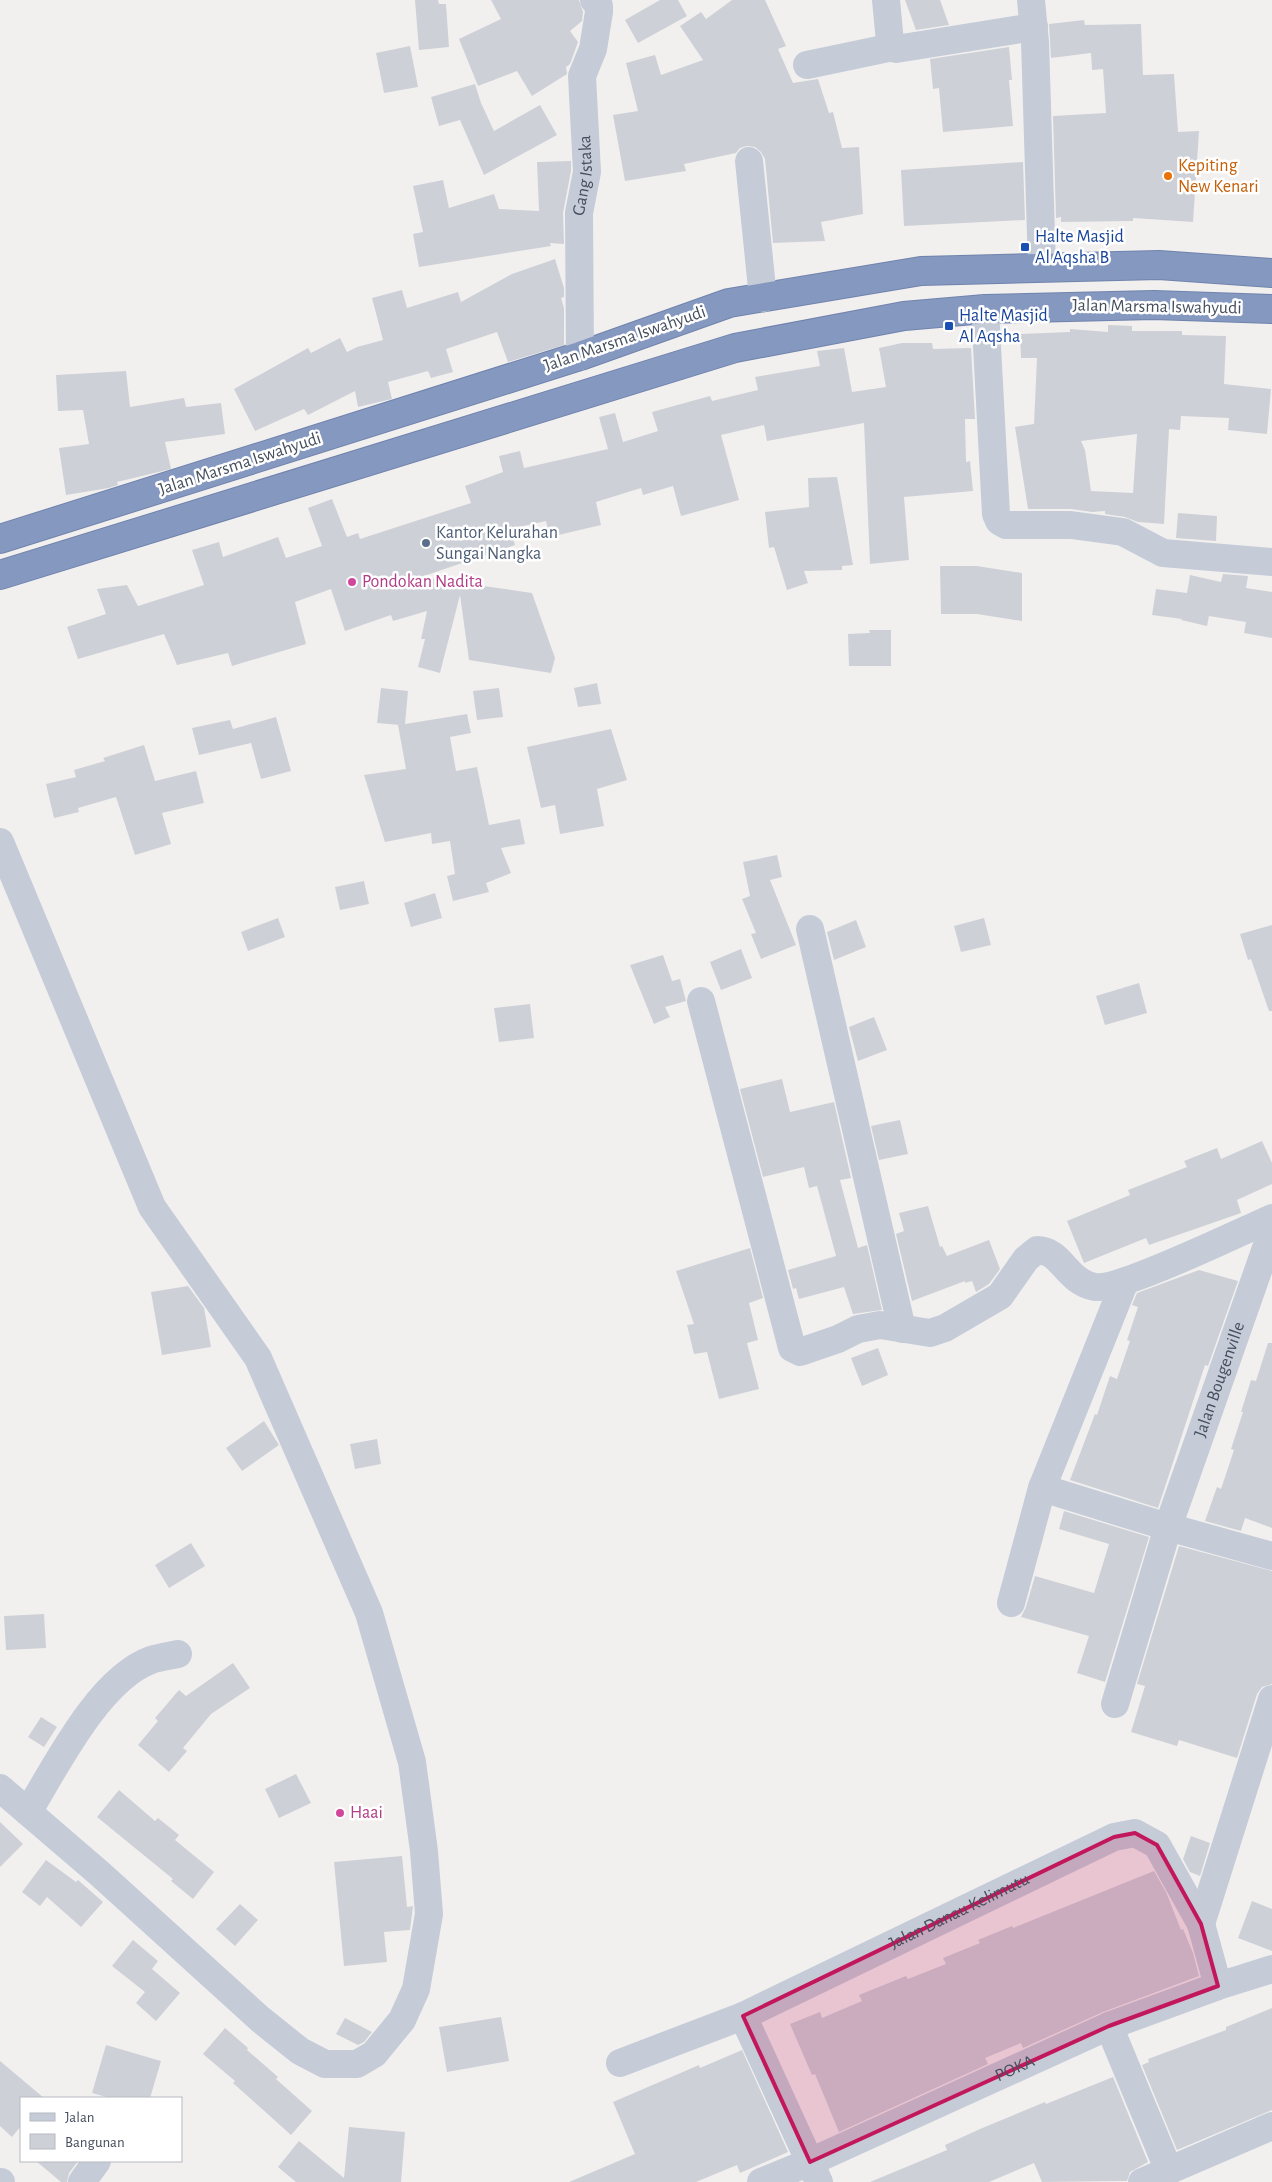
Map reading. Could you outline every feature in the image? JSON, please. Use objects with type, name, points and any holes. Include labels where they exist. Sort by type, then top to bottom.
[{"type":"highway","name":"Jalan Marsma Iswahyudi","points":[[0,539],[580,356],[729,303],[920,271],[1158,264],[1272,273]]},
{"type":"highway","name":"Jalan Marsma Iswahyudi","points":[[0,575],[735,348],[904,316],[985,309],[1144,305],[1272,309]]},
{"type":"street","name":"Gang Istaka","points":[[580,356],[579,213],[587,172],[582,76],[593,49],[599,12],[594,0]]},
{"type":"street","points":[[886,0],[890,42],[893,47]]},
{"type":"street","points":[[1031,0],[1034,27],[1042,267]]},
{"type":"street","points":[[807,65],[893,47],[899,49],[1034,27]]},
{"type":"street","points":[[749,162],[763,298]]},
{"type":"street","points":[[985,309],[996,514],[999,521],[1006,526],[1071,524],[1123,532],[1163,553],[1216,558],[1244,558],[1272,562]]},
{"type":"street","points":[[0,842],[152,1206],[258,1358],[370,1613],[412,1762],[429,1914],[416,1989],[402,2020],[374,2054],[357,2064],[325,2064],[300,2050],[260,2019],[99,1873],[0,1788]]},
{"type":"street","points":[[810,929],[902,1330]]},
{"type":"street","points":[[701,1001],[792,1348],[800,1352],[838,1339],[858,1329],[880,1325],[930,1333],[945,1328],[1000,1296],[1026,1259],[1037,1250],[1042,1250],[1056,1257],[1072,1277],[1086,1285],[1098,1287],[1125,1281],[1272,1218]]},
{"type":"street","name":"Jalan Bougenville","points":[[1115,1704],[1168,1527],[1272,1231]]},
{"type":"street","points":[[1011,1603],[1042,1488],[1125,1281]]},
{"type":"street","points":[[1042,1488],[1168,1527],[1272,1556]]},
{"type":"street","points":[[28,1812],[86,1719],[106,1692],[126,1675],[150,1660],[178,1654]]},
{"type":"street","points":[[1201,1924],[1272,1699]]},
{"type":"street","name":"Jalan Danau Kelimutu","points":[[620,2063],[743,2016],[1114,1838],[1135,1833],[1157,1844],[1201,1924],[1218,1986]]},
{"type":"street","name":"POKA","points":[[761,2182],[814,2172],[1109,2026],[1218,1986],[1272,1969]]},
{"type":"street","points":[[743,2016],[814,2172]]},
{"type":"street","points":[[1109,2026],[1169,2171]]},
{"type":"street","points":[[1142,2182],[1272,2126]]},
{"type":"street","points":[[82,2182],[96,2162]]},
{"type":"highlighted area","points":[[1135,1833],[1157,1845],[1201,1924],[1218,1986],[1109,2026],[810,2162],[743,2016],[1114,1837]]},
{"type":"building","points":[[415,0],[438,0],[439,4],[446,4],[449,47],[419,50]]},
{"type":"building","points":[[491,0],[579,0],[583,12],[582,21],[570,31],[578,42],[570,64],[566,67],[567,74],[532,96],[517,71],[478,86],[459,39],[501,19]]},
{"type":"building","points":[[660,0],[678,0],[687,16],[638,43],[625,20]]},
{"type":"building","points":[[732,0],[765,0],[786,46],[778,49],[793,83],[818,79],[829,113],[833,112],[842,148],[859,147],[863,214],[821,222],[825,241],[773,243],[765,159],[755,147],[747,146],[740,148],[736,153],[684,164],[686,171],[625,181],[613,115],[638,111],[626,63],[655,55],[661,75],[703,60],[680,26],[701,12],[706,19]]},
{"type":"building","points":[[905,0],[940,0],[949,25],[916,30]]},
{"type":"building","points":[[1084,20],[1085,25],[1141,24],[1143,75],[1174,74],[1178,132],[1199,131],[1193,222],[1133,218],[1133,221],[1061,222],[1061,217],[1056,218],[1053,116],[1106,113],[1103,69],[1092,70],[1091,53],[1051,58],[1049,24]]},
{"type":"building","points":[[410,46],[418,87],[384,93],[376,53]]},
{"type":"building","points":[[1009,47],[1012,80],[1009,80],[1013,126],[943,132],[939,88],[933,89],[930,59]]},
{"type":"building","points":[[475,84],[481,103],[494,131],[540,105],[557,135],[484,175],[460,120],[439,126],[431,97]]},
{"type":"building","points":[[571,161],[571,171],[563,213],[564,244],[550,243],[551,246],[419,267],[413,234],[423,232],[413,186],[443,180],[449,208],[494,194],[499,209],[539,211],[537,162]]},
{"type":"building","points":[[1023,162],[1025,220],[904,226],[901,170]]},
{"type":"building","points":[[555,259],[564,288],[564,297],[561,298],[564,308],[564,345],[508,362],[497,332],[446,349],[453,372],[431,378],[428,371],[388,382],[392,399],[358,407],[355,391],[308,415],[304,409],[255,431],[234,389],[308,348],[311,353],[340,338],[347,352],[357,347],[383,340],[372,298],[402,290],[407,308],[458,292],[461,302],[512,274]]},
{"type":"building","points":[[1108,325],[1132,326],[1132,331],[1182,331],[1182,335],[1226,336],[1224,384],[1271,389],[1267,434],[1228,430],[1229,418],[1181,416],[1180,430],[1169,429],[1164,524],[1138,522],[1125,517],[1105,514],[1105,511],[1028,509],[1015,427],[1034,424],[1037,358],[1021,358],[1020,334],[1070,332],[1070,329],[1108,332]],"holes":[[[1137,434],[1133,493],[1091,491],[1085,450],[1081,441]]]},
{"type":"building","points":[[902,343],[932,343],[933,349],[971,348],[975,419],[965,419],[966,462],[970,461],[973,491],[904,497],[909,560],[870,564],[864,423],[767,441],[764,425],[721,435],[739,500],[681,516],[673,486],[643,495],[641,488],[596,502],[601,525],[550,537],[546,521],[510,529],[515,545],[421,577],[532,593],[555,658],[551,673],[469,660],[460,595],[440,673],[418,667],[425,639],[421,639],[427,611],[393,621],[391,615],[345,631],[331,589],[295,602],[306,644],[232,666],[228,653],[177,665],[164,634],[78,659],[67,627],[106,614],[97,589],[127,585],[138,606],[204,585],[192,550],[219,542],[223,557],[278,537],[286,558],[322,546],[308,508],[332,499],[347,537],[358,533],[360,539],[471,503],[465,486],[503,472],[499,456],[520,451],[524,468],[608,449],[599,417],[615,413],[623,442],[658,431],[652,412],[710,396],[712,401],[758,390],[755,377],[820,366],[817,351],[844,348],[852,392],[886,387],[879,348]]},
{"type":"building","points":[[126,371],[130,407],[184,398],[186,407],[221,403],[225,434],[165,442],[171,469],[117,482],[118,485],[109,488],[66,495],[59,448],[89,444],[83,410],[58,411],[56,375]]},
{"type":"building","points":[[837,477],[853,565],[842,566],[842,570],[804,571],[808,583],[787,590],[774,547],[769,548],[765,512],[809,507],[808,478]]},
{"type":"building","points":[[1178,513],[1217,516],[1216,541],[1176,538]]},
{"type":"building","points":[[940,566],[977,566],[1022,573],[1022,621],[977,614],[941,614]]},
{"type":"building","points":[[1223,574],[1248,576],[1246,588],[1272,592],[1272,638],[1244,633],[1246,622],[1209,616],[1207,626],[1182,619],[1152,615],[1156,589],[1187,593],[1190,575],[1221,582]]},
{"type":"building","points":[[869,630],[891,630],[891,666],[849,666],[848,634],[870,633]]},
{"type":"building","points":[[597,683],[601,704],[578,707],[574,688]]},
{"type":"building","points":[[381,688],[408,691],[405,724],[467,714],[471,733],[450,737],[456,771],[477,767],[489,825],[520,819],[525,844],[501,848],[511,873],[486,883],[489,892],[453,901],[447,876],[455,874],[450,841],[432,844],[431,833],[385,842],[364,775],[406,769],[398,725],[400,725],[377,723]]},
{"type":"building","points":[[499,688],[503,717],[477,720],[473,691]]},
{"type":"building","points":[[276,717],[291,771],[261,779],[251,743],[199,755],[192,728],[230,720],[233,729]]},
{"type":"building","points":[[611,729],[627,780],[597,789],[604,826],[560,834],[555,805],[541,808],[527,747]]},
{"type":"building","points":[[144,745],[155,781],[196,771],[204,803],[162,813],[171,844],[135,855],[116,797],[78,808],[79,812],[54,818],[46,784],[76,777],[74,770],[105,761],[103,758]]},
{"type":"building","points":[[777,855],[782,877],[770,880],[796,945],[761,959],[751,934],[756,933],[742,899],[750,896],[743,862]]},
{"type":"building","points":[[364,881],[369,904],[340,910],[335,887]]},
{"type":"building","points":[[435,893],[442,918],[411,927],[404,903]]},
{"type":"building","points":[[278,918],[285,937],[248,951],[241,932]]},
{"type":"building","points":[[984,918],[991,945],[961,952],[954,926]]},
{"type":"building","points":[[856,920],[866,947],[834,960],[827,932]]},
{"type":"building","points":[[1272,925],[1272,1011],[1269,1011],[1251,959],[1248,960],[1240,934]]},
{"type":"building","points":[[741,949],[752,978],[721,990],[710,962]]},
{"type":"building","points":[[663,955],[672,981],[680,979],[686,1001],[665,1007],[670,1017],[654,1024],[630,965]]},
{"type":"building","points":[[1139,983],[1147,1013],[1105,1025],[1096,996]]},
{"type":"building","points":[[530,1004],[534,1038],[499,1042],[494,1008]]},
{"type":"building","points":[[874,1017],[887,1050],[858,1061],[849,1027]]},
{"type":"building","points":[[782,1079],[790,1112],[834,1102],[851,1178],[840,1180],[858,1248],[867,1245],[882,1310],[853,1314],[844,1287],[799,1299],[796,1288],[793,1289],[788,1270],[836,1256],[817,1186],[809,1188],[804,1167],[763,1177],[740,1089]]},
{"type":"building","points":[[900,1120],[908,1154],[879,1160],[871,1126]]},
{"type":"building","points":[[1262,1141],[1272,1163],[1272,1184],[1237,1200],[1241,1213],[1149,1245],[1146,1238],[1084,1263],[1067,1221],[1130,1195],[1128,1190],[1187,1167],[1184,1161],[1217,1148],[1221,1159]]},
{"type":"building","points":[[928,1206],[940,1247],[942,1246],[947,1256],[989,1240],[1000,1269],[989,1284],[976,1292],[972,1281],[965,1283],[965,1281],[912,1301],[896,1234],[904,1231],[899,1213]]},
{"type":"building","points":[[750,1248],[763,1298],[749,1303],[758,1340],[747,1343],[759,1389],[719,1399],[707,1352],[694,1354],[687,1325],[694,1324],[676,1271]]},
{"type":"building","points":[[1199,1270],[1238,1281],[1208,1366],[1205,1365],[1158,1508],[1070,1480],[1095,1414],[1097,1415],[1110,1376],[1117,1379],[1130,1341],[1127,1340],[1138,1307],[1132,1305],[1137,1293]]},
{"type":"building","points":[[188,1286],[204,1308],[211,1347],[162,1355],[151,1292]]},
{"type":"building","points":[[1268,1343],[1272,1343],[1272,1528],[1245,1518],[1241,1531],[1205,1521],[1217,1487],[1221,1489],[1234,1450],[1231,1449],[1251,1380],[1256,1381]]},
{"type":"building","points":[[878,1348],[888,1375],[862,1386],[851,1358]]},
{"type":"building","points":[[264,1421],[279,1445],[242,1471],[226,1448]]},
{"type":"building","points":[[377,1439],[381,1464],[355,1469],[350,1444]]},
{"type":"building","points":[[1064,1511],[1149,1537],[1105,1682],[1077,1673],[1089,1636],[1021,1617],[1026,1607],[1035,1576],[1094,1593],[1109,1544],[1059,1529]]},
{"type":"building","points":[[191,1543],[205,1566],[169,1588],[155,1565]]},
{"type":"building","points":[[1179,1546],[1272,1571],[1272,1684],[1262,1687],[1257,1694],[1237,1758],[1179,1740],[1177,1746],[1131,1732],[1145,1686],[1137,1684]]},
{"type":"building","points":[[44,1614],[46,1648],[6,1650],[4,1616]]},
{"type":"building","points":[[233,1663],[250,1688],[211,1714],[183,1748],[187,1751],[169,1772],[138,1745],[158,1721],[155,1718],[179,1690],[186,1696]]},
{"type":"building","points":[[41,1717],[57,1727],[44,1747],[28,1737]]},
{"type":"building","points":[[296,1774],[311,1803],[279,1818],[265,1789]]},
{"type":"building","points":[[119,1790],[155,1821],[158,1818],[179,1835],[175,1840],[214,1872],[193,1899],[171,1881],[173,1879],[97,1817]]},
{"type":"building","points":[[0,1822],[23,1844],[0,1867]]},
{"type":"building","points":[[1191,1836],[1210,1843],[1200,1876],[1190,1872],[1183,1859]]},
{"type":"building","points":[[402,1856],[407,1907],[413,1906],[410,1930],[384,1932],[387,1962],[344,1966],[334,1862]]},
{"type":"building","points":[[46,1860],[76,1882],[78,1880],[103,1902],[81,1927],[47,1897],[40,1906],[22,1892]]},
{"type":"building","points":[[1154,1871],[1166,1892],[1181,1930],[1183,1929],[1193,1953],[1199,1976],[1103,2012],[1023,2048],[1021,2043],[985,2058],[988,2064],[839,2132],[815,2074],[812,2075],[790,2024],[820,2012],[822,2018],[862,2001],[859,1995],[906,1976],[908,1979],[946,1964],[943,1958],[980,1943],[978,1940],[1012,1926],[1013,1928]]},
{"type":"building","points":[[1252,1901],[1272,1909],[1272,1951],[1238,1938]]},
{"type":"building","points":[[240,1904],[258,1920],[235,1946],[216,1929]]},
{"type":"building","points":[[133,1940],[158,1961],[152,1969],[180,1993],[156,2021],[136,2003],[145,1992],[112,1966]]},
{"type":"building","points":[[1272,2008],[1272,2110],[1177,2150],[1142,2065],[1149,2062],[1148,2059],[1226,2030],[1226,2027]]},
{"type":"building","points":[[501,2017],[509,2061],[447,2072],[439,2027]]},
{"type":"building","points":[[345,2018],[372,2032],[364,2042],[358,2045],[336,2034]]},
{"type":"building","points":[[225,2028],[278,2077],[276,2079],[312,2111],[291,2135],[233,2083],[235,2081],[203,2054]]},
{"type":"building","points":[[106,2045],[161,2061],[150,2097],[106,2097],[92,2093]]},
{"type":"building","points":[[742,2050],[788,2152],[740,2173],[737,2165],[696,2182],[569,2182],[635,2154],[613,2102],[699,2065],[700,2068]]},
{"type":"building","points":[[0,2061],[43,2097],[20,2097],[20,2127],[12,2137],[0,2126]]},
{"type":"building","points":[[1113,2077],[1148,2162],[1130,2172],[1127,2181],[1042,2182],[1034,2163],[989,2182],[870,2182],[947,2150],[945,2145],[980,2129]]},
{"type":"building","points":[[349,2127],[405,2132],[401,2182],[296,2182],[278,2167],[299,2141],[344,2178]]},
{"type":"building","points":[[37,2162],[77,2162],[69,2173],[67,2182],[61,2182]]},
{"type":"place","name":"Kepiting New Kenari","points":[[1168,176]]},
{"type":"place","name":"Halte Masjid Al Aqsha B","points":[[1025,247]]},
{"type":"place","name":"Halte Masjid Al Aqsha","points":[[949,326]]},
{"type":"place","name":"Kantor Kelurahan Sungai Nangka","points":[[426,543]]},
{"type":"place","name":"Pondokan Nadita","points":[[352,582]]},
{"type":"place","name":"Haai","points":[[340,1813]]}]
